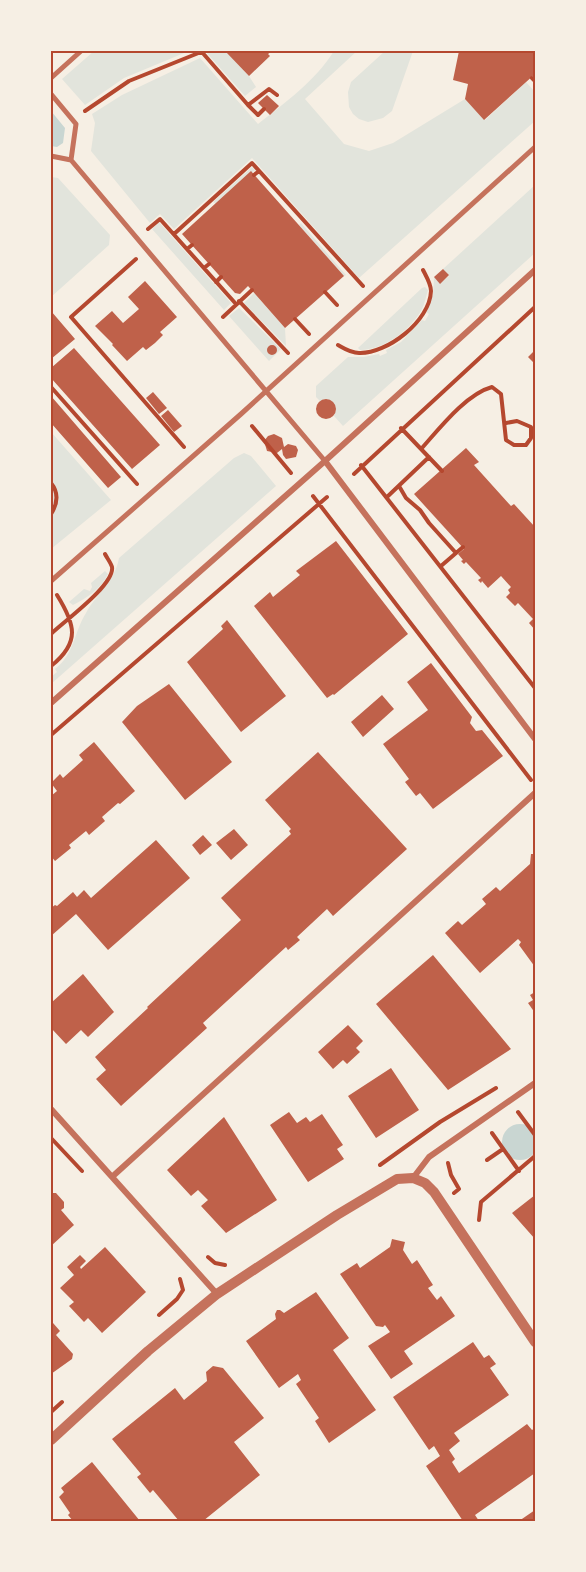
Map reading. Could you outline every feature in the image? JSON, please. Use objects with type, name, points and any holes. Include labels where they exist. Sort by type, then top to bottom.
[{"type":"street","points":[[51,78],[81,51]]},
{"type":"street","points":[[51,93],[76,124],[71,159]]},
{"type":"street","points":[[51,581],[241,414],[535,147]]},
{"type":"street","points":[[51,156],[71,159],[325,461],[535,740]]},
{"type":"street","points":[[51,703],[325,461],[535,270]]},
{"type":"street","points":[[113,1176],[535,793]]},
{"type":"street","points":[[413,1178],[429,1157],[535,1083]]},
{"type":"street","points":[[51,1108],[217,1294]]},
{"type":"street","points":[[51,1440],[148,1352],[217,1294],[379,1188],[397,1179],[413,1178],[425,1183],[434,1192],[535,1342]]},
{"type":"path","points":[[72,118],[129,81],[201,52],[248,105],[258,114],[264,109]]},
{"type":"path","points":[[248,105],[269,89],[277,95]]},
{"type":"path","points":[[174,234],[211,204],[252,163],[371,296]]},
{"type":"path","points":[[255,176],[259,171]]},
{"type":"path","points":[[279,203],[284,198]]},
{"type":"path","points":[[297,223],[301,218]]},
{"type":"path","points":[[137,240],[160,219],[216,282],[296,363]]},
{"type":"path","points":[[187,249],[192,245]]},
{"type":"path","points":[[146,250],[71,317],[192,456]]},
{"type":"path","points":[[324,338],[360,354],[373,352],[395,342],[408,332],[422,313],[431,291],[429,282],[415,256]]},
{"type":"path","points":[[204,268],[209,264]]},
{"type":"path","points":[[216,282],[221,277]]},
{"type":"path","points":[[212,328],[252,290]]},
{"type":"path","points":[[350,479],[361,465],[535,307]]},
{"type":"path","points":[[51,387],[147,496]]},
{"type":"path","points":[[422,448],[450,416],[485,389],[492,387],[501,394],[506,423],[504,431],[506,440],[514,445],[526,445],[531,438],[531,427],[517,421],[506,423]]},
{"type":"path","points":[[241,414],[293,475]]},
{"type":"path","points":[[401,428],[442,471]]},
{"type":"path","points":[[387,497],[429,457]]},
{"type":"path","points":[[361,465],[535,687]]},
{"type":"path","points":[[51,483],[56,491],[57,499],[51,514]]},
{"type":"path","points":[[399,486],[406,498],[420,510],[429,524],[456,554]]},
{"type":"path","points":[[313,496],[535,785]]},
{"type":"path","points":[[51,735],[327,497]]},
{"type":"path","points":[[51,634],[98,593],[112,574],[111,565],[97,540]]},
{"type":"path","points":[[441,566],[463,547]]},
{"type":"path","points":[[51,666],[70,647],[73,636],[70,618],[55,593]]},
{"type":"path","points":[[379,1166],[440,1122],[497,1087]]},
{"type":"path","points":[[518,1112],[533,1130],[535,1136]]},
{"type":"path","points":[[490,1129],[518,1171]]},
{"type":"path","points":[[487,1160],[503,1149]]},
{"type":"path","points":[[479,1221],[481,1202],[535,1156]]},
{"type":"shaded area","points":[[94,51],[189,51],[124,78],[85,105],[62,79]]},
{"type":"shaded area","points":[[205,51],[225,51],[249,76],[256,87],[245,96]]},
{"type":"shaded area","points":[[334,51],[357,51],[305,99],[344,144],[369,151],[393,143],[465,99],[485,120],[526,82],[535,92],[535,121],[359,278],[252,158],[174,229],[160,214],[150,223],[91,151],[95,123],[92,114],[122,95],[200,58],[258,124],[309,81]]},
{"type":"shaded area","points":[[385,51],[413,51],[392,111],[383,118],[368,122],[353,114],[349,107],[348,92],[351,82]]},
{"type":"shaded area","points":[[51,111],[65,128],[63,143],[57,147],[51,146]]},
{"type":"shaded area","points":[[252,167],[255,170],[216,204],[213,202]]},
{"type":"shaded area","points":[[51,177],[58,178],[110,235],[109,245],[51,297]]},
{"type":"shaded area","points":[[535,185],[535,253],[343,426],[334,416],[336,409],[331,412],[325,405],[328,399],[320,401],[316,397],[316,386],[348,357],[379,354],[380,356],[387,353],[386,350],[401,342],[422,320],[425,321],[433,295],[434,277],[440,283],[449,276],[443,269]]},
{"type":"shaded area","points":[[159,222],[231,303],[224,310],[152,229]]},
{"type":"shaded area","points":[[301,223],[346,275],[344,276],[299,225]]},
{"type":"shaded area","points":[[425,287],[428,290],[423,307],[404,331],[378,347],[360,350],[358,348]]},
{"type":"shaded area","points":[[254,293],[285,328],[286,346],[244,303]]},
{"type":"shaded area","points":[[239,308],[281,349],[269,361],[229,316]]},
{"type":"shaded area","points":[[51,432],[111,500],[51,549]]},
{"type":"shaded area","points":[[244,453],[251,456],[276,486],[51,684],[51,677],[57,672],[55,669],[66,657],[82,620],[110,580],[119,558],[234,458]]},
{"type":"shaded area","points":[[105,571],[108,574],[93,593],[73,605],[69,602],[84,589],[90,591],[91,583]]},
{"type":"shaded area","points":[[520,1124],[532,1130],[538,1142],[532,1154],[520,1160],[508,1154],[502,1142],[508,1130]]},
{"type":"building","points":[[225,51],[272,51],[268,54],[270,56],[249,76]]},
{"type":"building","points":[[459,51],[535,51],[535,74],[484,120],[465,99],[468,84],[453,80]]},
{"type":"building","points":[[267,95],[279,106],[270,115],[258,103]]},
{"type":"building","points":[[251,171],[344,276],[285,328],[248,286],[240,294],[235,293],[182,234]]},
{"type":"building","points":[[443,269],[449,275],[440,284],[434,277]]},
{"type":"building","points":[[145,281],[177,317],[160,332],[163,335],[155,343],[146,350],[143,347],[127,361],[95,326],[112,311],[123,323],[139,309],[128,297]]},
{"type":"building","points":[[51,311],[75,339],[51,359]]},
{"type":"building","points":[[272,345],[277,350],[272,355],[267,350]]},
{"type":"building","points":[[74,348],[160,445],[132,469],[51,378],[51,368]]},
{"type":"building","points":[[535,350],[535,364],[528,357]]},
{"type":"building","points":[[153,392],[167,408],[159,414],[146,398]]},
{"type":"building","points":[[51,396],[121,477],[108,488],[51,423]]},
{"type":"building","points":[[326,399],[333,402],[336,409],[333,416],[326,419],[319,416],[316,409],[319,402]]},
{"type":"building","points":[[168,410],[182,426],[174,432],[161,416]]},
{"type":"building","points":[[274,434],[282,438],[284,447],[288,444],[296,446],[298,450],[296,457],[286,459],[282,449],[277,453],[267,451],[264,441],[268,436]]},
{"type":"building","points":[[466,448],[479,462],[474,465],[511,506],[514,504],[535,527],[535,630],[529,623],[533,619],[518,603],[515,606],[506,597],[511,587],[501,576],[488,588],[482,581],[481,583],[478,580],[481,578],[466,562],[464,564],[461,561],[463,560],[458,554],[464,549],[414,494]]},
{"type":"building","points":[[336,541],[408,634],[334,695],[327,698],[254,606],[270,592],[273,597],[300,575],[296,571]]},
{"type":"building","points":[[227,620],[286,696],[241,732],[187,662],[223,629],[221,626]]},
{"type":"building","points":[[431,663],[472,717],[470,723],[476,731],[482,730],[503,756],[433,809],[420,793],[416,796],[405,782],[409,779],[383,744],[428,710],[407,682]]},
{"type":"building","points":[[169,684],[232,762],[185,800],[122,722],[137,706]]},
{"type":"building","points":[[382,695],[394,709],[363,737],[351,722]]},
{"type":"building","points":[[94,742],[135,791],[102,817],[105,821],[89,835],[86,831],[69,845],[71,848],[55,861],[51,856],[51,796],[57,791],[51,783],[60,774],[63,778],[83,760],[79,755]]},
{"type":"building","points":[[318,752],[407,849],[333,916],[327,909],[297,937],[300,940],[288,950],[286,947],[203,1023],[207,1028],[121,1106],[96,1079],[106,1070],[95,1057],[241,920],[221,898],[291,834],[289,831],[291,829],[265,800]]},
{"type":"building","points":[[234,829],[248,845],[231,860],[216,843]]},
{"type":"building","points":[[203,835],[212,845],[200,855],[192,845]]},
{"type":"building","points":[[156,840],[190,878],[108,950],[76,914],[51,936],[51,908],[57,906],[73,892],[77,897],[84,890],[91,898]]},
{"type":"building","points":[[531,854],[535,854],[535,967],[519,945],[521,942],[518,939],[480,973],[445,933],[458,921],[462,925],[486,904],[482,899],[496,887],[500,891],[530,864]]},
{"type":"building","points":[[433,955],[511,1049],[448,1090],[376,1004]]},
{"type":"building","points":[[83,974],[114,1012],[88,1037],[81,1030],[66,1044],[51,1028],[51,1003]]},
{"type":"building","points":[[535,992],[535,1013],[528,1003],[533,1000],[530,995]]},
{"type":"building","points":[[348,1025],[363,1041],[356,1048],[360,1052],[347,1064],[343,1060],[333,1069],[318,1052]]},
{"type":"building","points":[[391,1068],[419,1110],[376,1138],[348,1096]]},
{"type":"building","points":[[289,1112],[297,1123],[306,1117],[310,1122],[322,1114],[343,1145],[337,1149],[344,1159],[308,1182],[270,1125]]},
{"type":"building","points":[[224,1117],[277,1200],[226,1233],[201,1206],[208,1200],[198,1190],[191,1196],[167,1170]]},
{"type":"building","points":[[51,1193],[56,1193],[64,1202],[64,1208],[61,1210],[74,1225],[51,1246]]},
{"type":"building","points":[[535,1195],[535,1239],[512,1213]]},
{"type":"building","points":[[392,1239],[405,1242],[403,1250],[412,1264],[417,1260],[433,1285],[428,1288],[437,1300],[441,1296],[455,1316],[404,1351],[413,1364],[391,1379],[368,1346],[390,1332],[385,1325],[376,1326],[340,1274],[357,1263],[360,1268],[390,1247]]},
{"type":"building","points":[[105,1247],[146,1292],[102,1333],[88,1318],[84,1322],[69,1306],[74,1302],[60,1288],[74,1275],[67,1267],[80,1255],[86,1261],[80,1267],[81,1269]]},
{"type":"building","points":[[316,1292],[349,1338],[333,1350],[376,1410],[329,1443],[315,1421],[319,1418],[296,1384],[301,1380],[298,1374],[279,1388],[246,1341],[276,1319],[277,1310],[284,1313]]},
{"type":"building","points":[[53,1323],[60,1331],[56,1335],[73,1354],[72,1359],[51,1374],[51,1325]]},
{"type":"building","points":[[473,1342],[484,1358],[489,1355],[496,1364],[490,1368],[509,1395],[454,1433],[460,1441],[449,1450],[455,1459],[452,1462],[459,1473],[527,1424],[532,1430],[535,1428],[535,1473],[475,1515],[479,1521],[463,1521],[426,1466],[440,1456],[434,1446],[429,1450],[393,1397]]},
{"type":"building","points":[[213,1366],[223,1368],[264,1418],[234,1442],[260,1475],[203,1521],[179,1521],[153,1490],[150,1493],[137,1477],[141,1474],[112,1439],[175,1388],[184,1400],[207,1381],[206,1372]]},
{"type":"building","points":[[92,1462],[140,1521],[73,1521],[68,1515],[70,1513],[59,1497],[64,1492],[61,1488]]},
{"type":"building","points":[[535,1510],[535,1521],[519,1521]]}]
